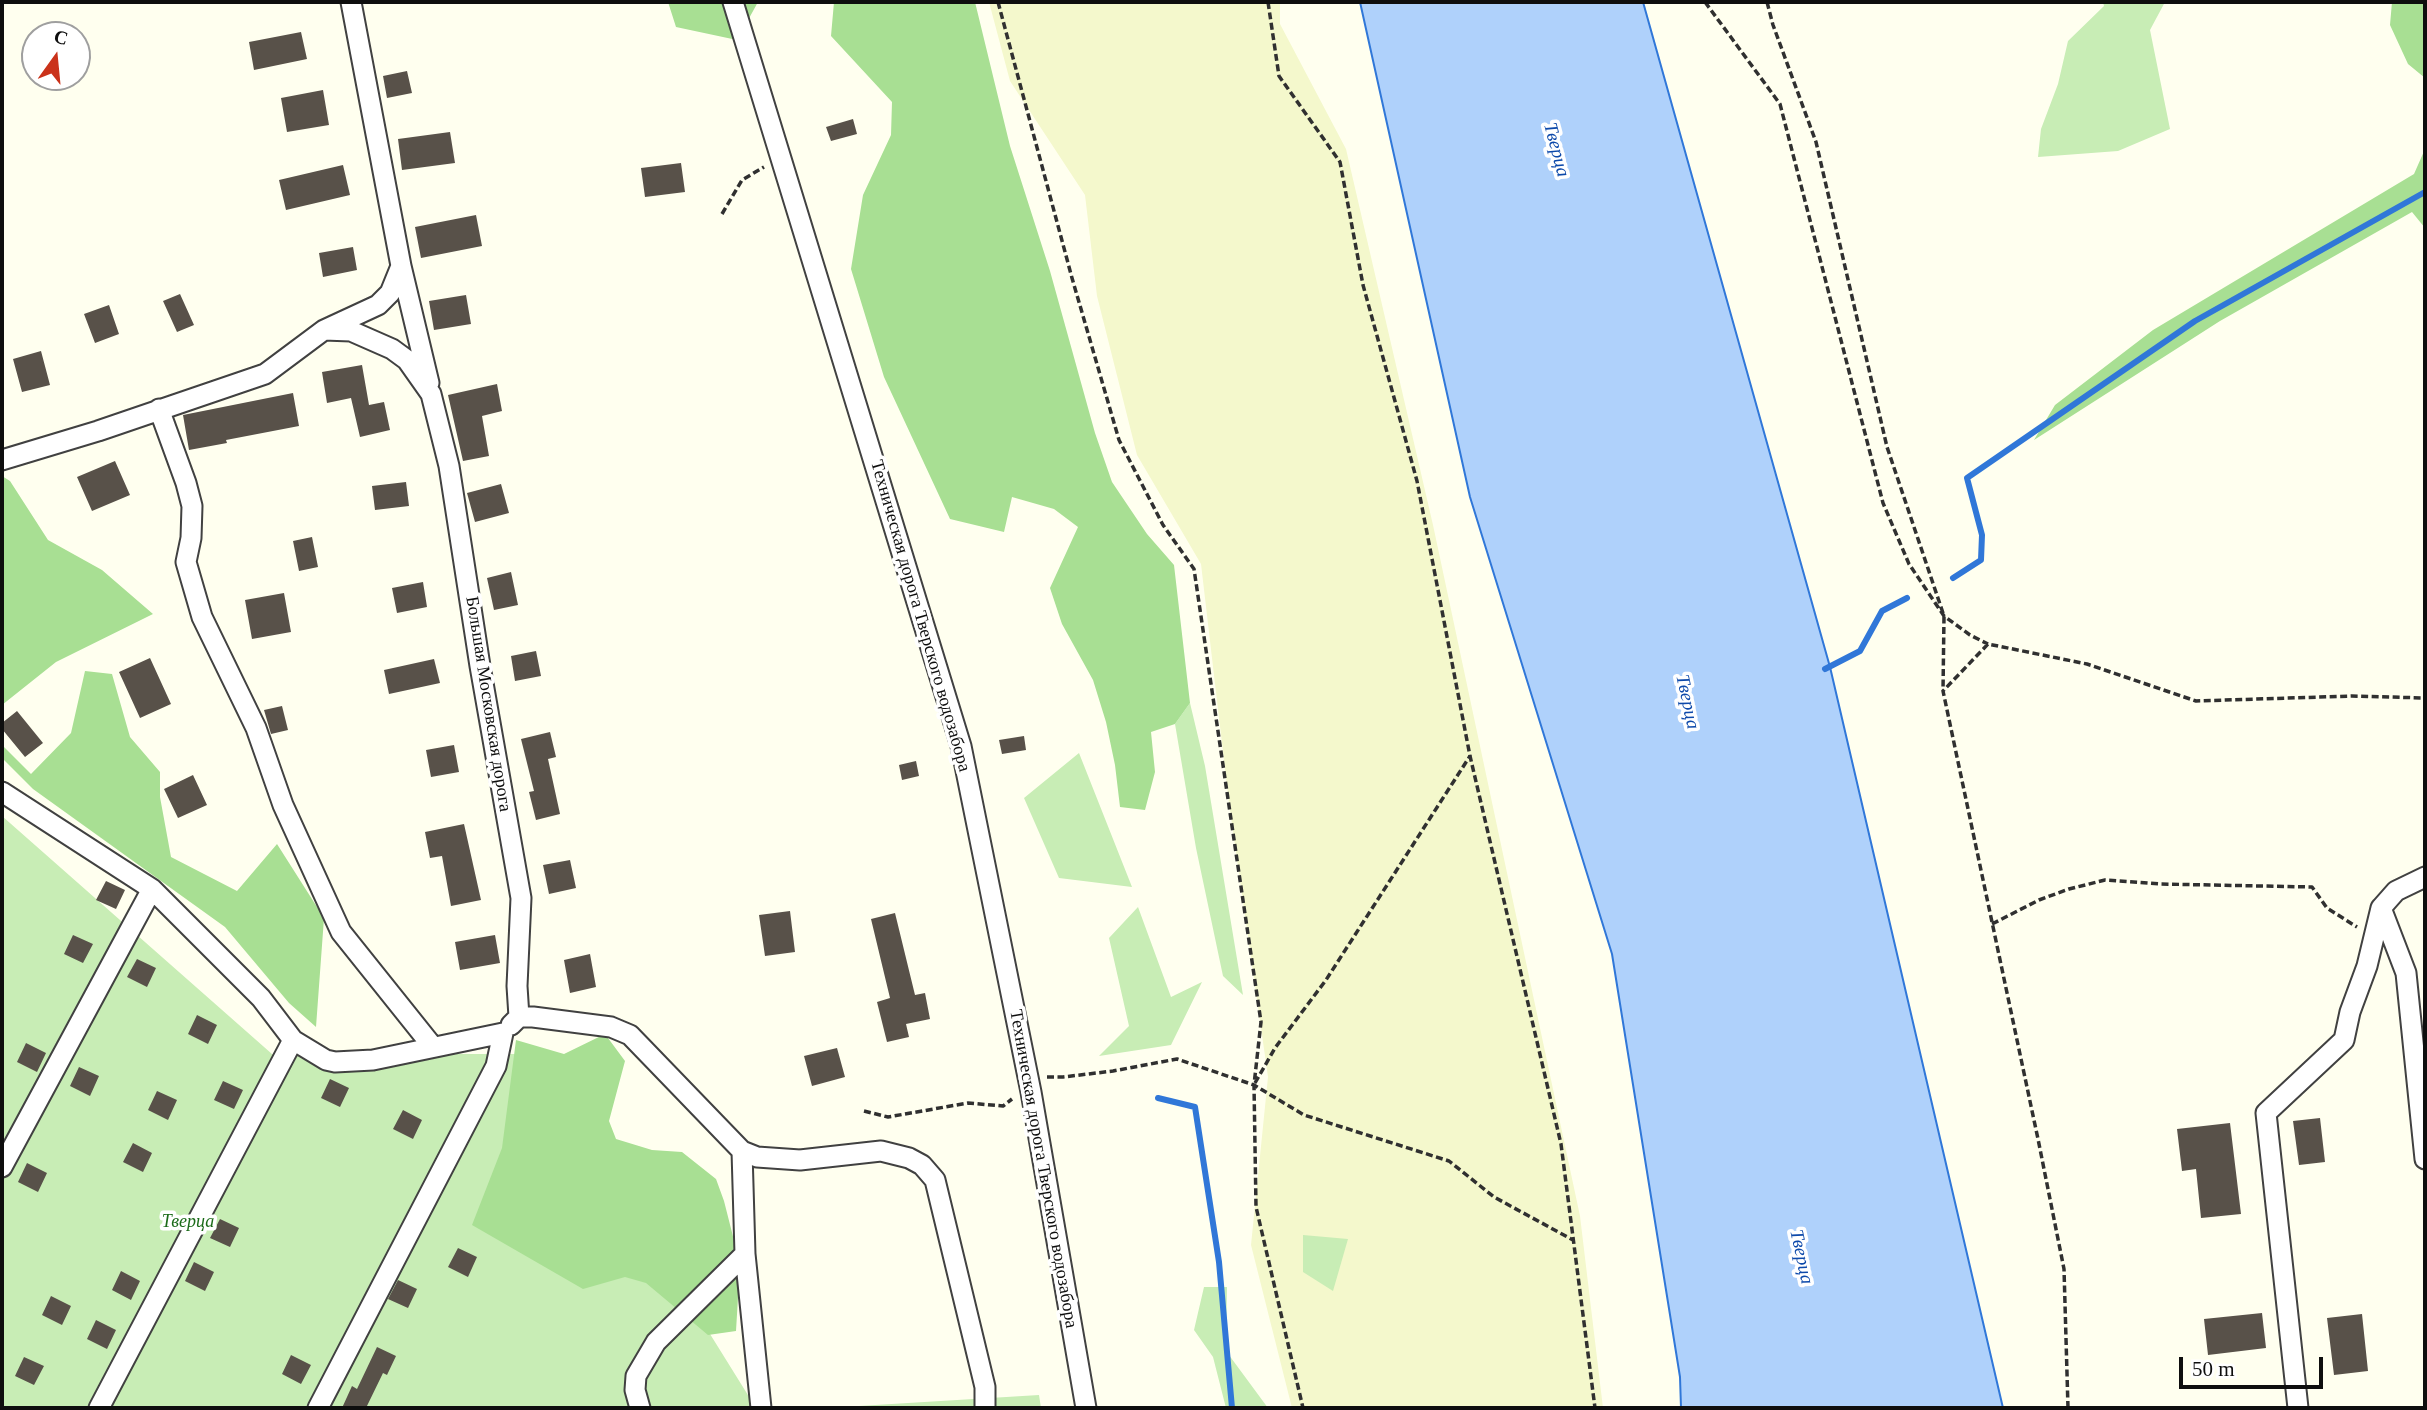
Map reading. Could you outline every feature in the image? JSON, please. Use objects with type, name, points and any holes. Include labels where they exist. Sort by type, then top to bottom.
[{"type":"street","name":"Большая Московская дорога","points":[[351,2],[401,266],[451,479],[520,898],[517,986],[519,1017]]},
{"type":"street","name":"Техническая дорога Тверского водозабора","points":[[733,2],[961,746],[1029,1084],[1086,1408]]},
{"type":"street","points":[[2,460],[98,431],[265,374],[324,330],[378,305],[390,293],[401,266]]},
{"type":"street","name":"Большая Московская дорога","points":[[324,330],[351,331],[392,349],[407,360],[432,394]]},
{"type":"street","points":[[159,409],[186,483],[191,506],[191,538],[186,562],[202,617],[256,728],[283,805],[341,932],[433,1047]]},
{"type":"street","points":[[2,792],[152,889],[261,999],[293,1040],[326,1060],[373,1060],[503,1033]]},
{"type":"street","points":[[2298,1408],[2266,1113],[2344,1040],[2350,1012],[2367,966],[2381,908],[2396,891],[2425,877]]},
{"type":"street","points":[[2,1167],[152,889]]},
{"type":"street","points":[[2381,908],[2406,973],[2425,1160]]},
{"type":"street","points":[[318,1408],[496,1066],[503,1033],[519,1017],[611,1027],[630,1035],[742,1152],[757,1157],[800,1160],[881,1151],[909,1158],[922,1165],[935,1180],[985,1387],[985,1408]]},
{"type":"street","points":[[99,1408],[293,1040]]},
{"type":"street","points":[[742,1152],[744,1255],[761,1408]]},
{"type":"street","points":[[640,1408],[635,1390],[636,1376],[656,1342],[744,1255]]},
{"type":"path","points":[[998,2],[1072,278],[1119,440],[1163,525],[1194,569],[1261,1022],[1254,1085],[1256,1208],[1303,1408]]},
{"type":"path","points":[[1268,2],[1279,76],[1340,162],[1363,285],[1417,481],[1470,757],[1561,1144],[1595,1408]]},
{"type":"path","points":[[1705,2],[1780,104],[1882,503],[1909,564],[1944,616],[1970,635],[1989,644],[2088,664],[2196,701],[2352,696],[2425,698]]},
{"type":"path","points":[[1767,2],[1816,142],[1887,447],[1944,616],[1942,691],[2064,1269],[2068,1408]]},
{"type":"path","points":[[722,214],[742,180],[781,158]]},
{"type":"path","points":[[1942,691],[1989,644]]},
{"type":"path","points":[[1254,1085],[1275,1048],[1326,980],[1470,757]]},
{"type":"path","points":[[1992,924],[2039,900],[2105,880],[2160,884],[2312,887],[2327,908],[2374,937]]},
{"type":"path","points":[[864,1111],[888,1117],[968,1103],[1003,1106],[1029,1084],[1177,1059],[1254,1085],[1304,1115],[1448,1161],[1494,1198],[1573,1240]]},
{"type":"green space","points":[[668,2],[758,2],[737,40],[676,27]]},
{"type":"green space","points":[[834,2],[975,2],[1010,146],[1112,482],[1147,534],[1174,565],[1190,703],[1175,724],[1151,732],[1155,772],[1145,810],[1120,807],[1106,722],[1093,680],[1062,624],[1050,588],[1078,527],[1054,509],[1012,497],[1004,532],[950,519],[884,377],[851,269],[863,195],[891,135],[892,102],[831,36]]},
{"type":"green space","points":[[989,2],[1280,2],[1280,24],[1346,149],[1433,525],[1580,1216],[1603,1408],[1292,1408],[1251,1245],[1268,1077],[1229,803],[1201,564],[1137,455],[1097,296],[1085,195],[1010,81]]},
{"type":"green space","points":[[2103,2],[2165,2],[2150,30],[2170,129],[2118,151],[2038,157],[2041,129],[2058,84],[2068,41],[2104,6]]},
{"type":"green space","points":[[2392,2],[2425,2],[2425,78],[2408,64],[2390,25]]},
{"type":"green space","points":[[2425,149],[2425,228],[2412,212],[2220,321],[2034,440],[2055,405],[2153,330],[2414,174]]},
{"type":"green space","points":[[2,476],[10,481],[48,540],[102,570],[153,614],[56,662],[2,705]]},
{"type":"green space","points":[[85,671],[112,674],[130,737],[160,772],[160,797],[171,857],[237,891],[277,844],[324,918],[316,1027],[289,1003],[225,927],[33,789],[2,758],[2,745],[31,774],[71,733]]},
{"type":"green space","points":[[1190,703],[1205,766],[1243,995],[1223,976],[1196,848],[1175,724]]},
{"type":"green space","points":[[1079,753],[1132,887],[1059,878],[1024,798]]},
{"type":"green space","name":"Тверца","points":[[2,816],[272,1054],[536,1054],[756,1408],[2,1408]]},
{"type":"green space","points":[[1138,907],[1171,997],[1202,982],[1171,1045],[1099,1056],[1129,1026],[1109,938]]},
{"type":"green space","points":[[605,1034],[625,1061],[609,1121],[616,1139],[652,1150],[682,1152],[716,1179],[740,1264],[736,1331],[708,1335],[646,1283],[625,1277],[583,1289],[472,1225],[502,1148],[516,1040],[564,1054]]},
{"type":"green space","points":[[1303,1235],[1348,1239],[1333,1291],[1303,1272]]},
{"type":"green space","points":[[1204,1287],[1227,1287],[1226,1351],[1268,1408],[1226,1408],[1213,1357],[1194,1330]]},
{"type":"green space","points":[[1039,1395],[1041,1408],[826,1408]]},
{"type":"water","points":[[1360,2],[1643,2],[1830,667],[2003,1408],[1681,1408],[1680,1377],[1612,954],[1470,497]]},
{"type":"building","points":[[301,32],[307,59],[254,70],[249,42]]},
{"type":"building","points":[[407,71],[412,93],[387,98],[383,76]]},
{"type":"building","points":[[323,90],[329,125],[287,132],[281,98]]},
{"type":"building","points":[[853,119],[857,134],[831,141],[826,127]]},
{"type":"building","points":[[450,132],[455,163],[402,170],[398,139]]},
{"type":"building","points":[[681,163],[685,192],[645,197],[641,168]]},
{"type":"building","points":[[343,165],[350,195],[286,210],[279,180]]},
{"type":"building","points":[[476,215],[482,246],[421,258],[415,227]]},
{"type":"building","points":[[353,247],[357,270],[323,277],[319,253]]},
{"type":"building","points":[[180,294],[194,325],[177,332],[163,301]]},
{"type":"building","points":[[466,295],[471,324],[434,330],[429,301]]},
{"type":"building","points":[[109,305],[119,334],[95,343],[84,314]]},
{"type":"building","points":[[41,351],[50,385],[22,392],[13,359]]},
{"type":"building","points":[[362,365],[369,405],[384,402],[390,430],[360,437],[351,398],[327,403],[322,372]]},
{"type":"building","points":[[497,384],[502,411],[482,416],[489,456],[463,461],[448,395]]},
{"type":"building","points":[[293,393],[299,426],[189,450],[183,415]]},
{"type":"building","points":[[115,461],[130,495],[92,511],[77,477]]},
{"type":"building","points":[[406,482],[409,506],[375,510],[372,486]]},
{"type":"building","points":[[501,484],[509,513],[475,522],[467,493]]},
{"type":"building","points":[[312,537],[318,567],[299,571],[293,541]]},
{"type":"building","points":[[511,572],[518,605],[494,610],[487,578]]},
{"type":"building","points":[[423,582],[427,607],[397,613],[392,588]]},
{"type":"building","points":[[284,593],[291,632],[252,639],[245,600]]},
{"type":"building","points":[[536,651],[541,676],[515,681],[511,656]]},
{"type":"building","points":[[150,658],[171,704],[140,718],[119,672]]},
{"type":"building","points":[[434,659],[440,683],[389,694],[384,670]]},
{"type":"building","points":[[282,706],[288,730],[271,734],[264,710]]},
{"type":"building","points":[[17,711],[43,743],[25,757],[2,729],[2,723]]},
{"type":"building","points":[[550,732],[556,757],[548,759],[560,814],[536,820],[529,792],[534,791],[521,739]]},
{"type":"building","points":[[1024,736],[1026,750],[1002,754],[999,740]]},
{"type":"building","points":[[454,745],[459,772],[431,777],[426,750]]},
{"type":"building","points":[[916,761],[919,776],[902,780],[899,765]]},
{"type":"building","points":[[193,775],[207,805],[178,818],[164,789]]},
{"type":"building","points":[[464,824],[481,900],[451,906],[442,856],[430,858],[425,832]]},
{"type":"building","points":[[570,860],[576,888],[549,894],[543,865]]},
{"type":"building","points":[[106,881],[125,890],[116,909],[96,900]]},
{"type":"building","points":[[790,911],[795,952],[765,956],[759,915]]},
{"type":"building","points":[[895,913],[915,995],[925,993],[930,1019],[906,1024],[909,1037],[887,1042],[877,1002],[890,998],[871,919]]},
{"type":"building","points":[[73,935],[93,944],[83,963],[64,954]]},
{"type":"building","points":[[495,935],[500,963],[460,970],[455,942]]},
{"type":"building","points":[[590,954],[596,987],[570,993],[564,960]]},
{"type":"building","points":[[137,959],[156,968],[147,987],[127,977]]},
{"type":"building","points":[[197,1015],[217,1025],[208,1044],[188,1034]]},
{"type":"building","points":[[26,1043],[46,1053],[37,1072],[17,1062]]},
{"type":"building","points":[[837,1048],[845,1077],[812,1086],[804,1056]]},
{"type":"building","points":[[79,1067],[99,1076],[90,1096],[70,1086]]},
{"type":"building","points":[[330,1079],[349,1088],[340,1107],[321,1098]]},
{"type":"building","points":[[223,1081],[243,1090],[234,1109],[214,1100]]},
{"type":"building","points":[[157,1091],[177,1100],[168,1120],[148,1110]]},
{"type":"building","points":[[403,1110],[422,1120],[413,1139],[393,1129]]},
{"type":"building","points":[[2320,1118],[2325,1162],[2299,1165],[2293,1121]]},
{"type":"building","points":[[2230,1123],[2241,1214],[2201,1218],[2196,1169],[2182,1171],[2177,1129]]},
{"type":"building","points":[[133,1143],[152,1153],[143,1172],[123,1162]]},
{"type":"building","points":[[27,1163],[47,1173],[38,1192],[18,1182]]},
{"type":"building","points":[[220,1219],[239,1228],[230,1247],[210,1238]]},
{"type":"building","points":[[458,1248],[477,1257],[468,1277],[448,1267]]},
{"type":"building","points":[[194,1262],[214,1272],[205,1291],[185,1281]]},
{"type":"building","points":[[121,1271],[140,1281],[131,1300],[112,1290]]},
{"type":"building","points":[[398,1280],[417,1289],[408,1308],[388,1299]]},
{"type":"building","points":[[51,1296],[71,1306],[62,1325],[42,1315]]},
{"type":"building","points":[[2262,1313],[2266,1348],[2208,1355],[2204,1319]]},
{"type":"building","points":[[2362,1314],[2368,1371],[2334,1375],[2327,1318]]},
{"type":"building","points":[[96,1320],[116,1330],[107,1349],[87,1339]]},
{"type":"building","points":[[377,1347],[396,1356],[387,1375],[383,1373],[366,1408],[342,1408],[352,1386],[357,1389]]},
{"type":"building","points":[[291,1355],[311,1365],[301,1384],[282,1374]]},
{"type":"building","points":[[24,1357],[44,1366],[34,1385],[15,1376]]},
{"type":"waterway","points":[[1953,578],[1981,560],[1982,535],[1967,478],[2195,321],[2425,192]]},
{"type":"waterway","points":[[1825,669],[1860,651],[1882,611],[1907,598]]},
{"type":"waterway","points":[[1158,1098],[1195,1107],[1219,1262],[1232,1408]]}]
